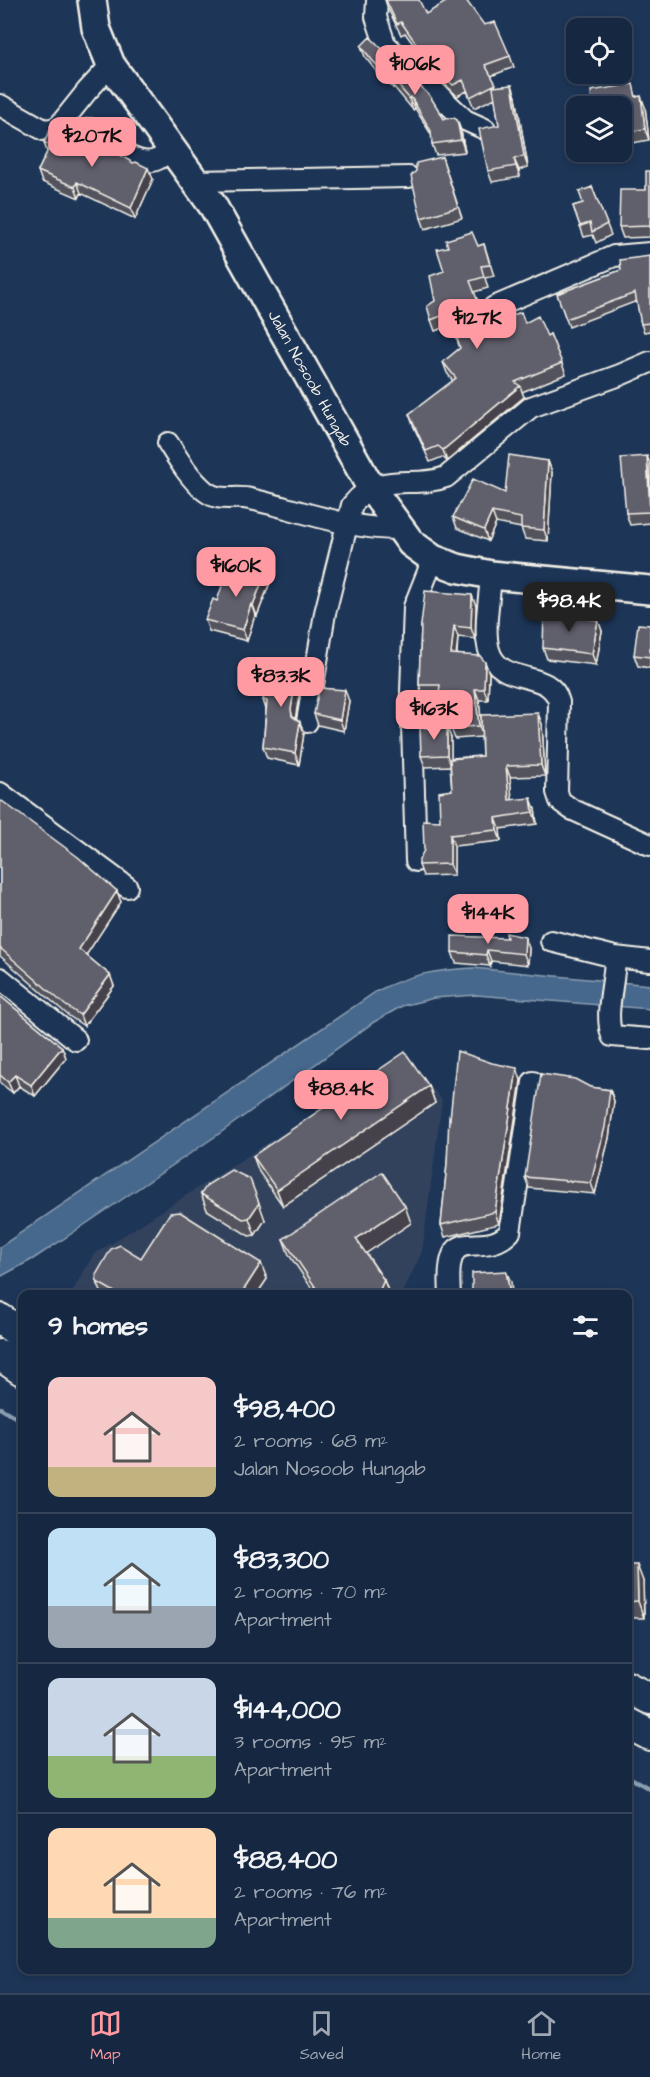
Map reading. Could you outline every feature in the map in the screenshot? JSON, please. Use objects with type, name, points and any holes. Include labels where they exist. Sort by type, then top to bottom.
[{"type":"main road","name":"Jalan Nosoob Hungab","points":[[92,0],[96,28],[111,65],[224,223],[371,488],[411,543],[433,559],[457,568],[491,575],[650,591]]},
{"type":"main road","points":[[0,1319],[18,1331]]},
{"type":"main road","points":[[0,1355],[18,1367]]},
{"type":"main road","points":[[632,1690],[650,1700]]},
{"type":"main road","points":[[632,1726],[650,1735]]},
{"type":"street","points":[[377,0],[376,17],[385,44],[465,120],[485,129]]},
{"type":"street","points":[[0,105],[44,130],[52,129],[59,126],[111,65]]},
{"type":"street","points":[[90,129],[125,155],[143,161],[156,162],[170,147]]},
{"type":"street","points":[[196,181],[409,177]]},
{"type":"street","points":[[494,307],[614,256],[650,253]]},
{"type":"street","points":[[307,722],[325,613],[347,524],[352,505],[365,491],[401,481],[436,481],[446,477],[531,407],[650,362]]},
{"type":"street","points":[[168,443],[197,482],[211,494],[226,499],[247,498],[312,517],[347,524],[375,529],[399,529]]},
{"type":"street","points":[[416,861],[411,701],[414,608],[433,559]]},
{"type":"street","points":[[491,575],[487,638],[495,663],[502,669],[548,685],[556,692],[559,702],[556,792],[560,801],[571,809],[650,845]]},
{"type":"street","points":[[0,794],[128,887]]},
{"type":"street","points":[[551,941],[615,966],[650,961]]},
{"type":"street","points":[[615,966],[609,1029],[612,1036],[650,1039]]},
{"type":"street","points":[[0,978],[76,1040]]},
{"type":"street","points":[[450,1290],[448,1269],[453,1253],[464,1245],[505,1238],[510,1232],[533,1082]]},
{"type":"shaded area","points":[[473,968],[650,985],[650,1009],[476,995],[434,998],[402,1006],[374,1022],[216,1136],[62,1240],[0,1277],[0,1247],[377,991],[424,974]]},
{"type":"shaded area","points":[[405,1055],[442,1100],[422,1252],[404,1290],[73,1290],[93,1255]]},
{"type":"building","points":[[386,0],[419,0],[426,14],[449,0],[466,0],[484,25],[495,22],[510,56],[485,65],[496,84],[470,97],[463,80],[453,85],[430,63],[401,22],[397,24]]},
{"type":"building","points":[[370,37],[430,96],[444,119],[457,120],[461,140],[432,144],[431,131],[411,97],[409,98],[361,46]]},
{"type":"building","points":[[633,84],[636,97],[641,96],[645,129],[632,131],[632,96],[591,96],[591,91]]},
{"type":"building","points":[[512,85],[524,156],[514,159],[516,166],[488,171],[479,129],[499,125],[493,87]]},
{"type":"building","points":[[54,128],[68,137],[103,151],[105,146],[133,163],[136,162],[148,168],[131,208],[77,182],[75,187],[38,171],[50,146],[44,142],[50,130]]},
{"type":"building","points":[[442,157],[458,207],[421,218],[411,176],[416,171],[416,163]]},
{"type":"building","points":[[646,171],[650,171],[650,226],[619,227],[620,190],[646,190]]},
{"type":"building","points":[[592,187],[607,224],[592,232],[590,223],[580,226],[573,206],[583,203],[579,192]]},
{"type":"building","points":[[472,232],[478,246],[484,244],[490,265],[481,266],[484,277],[470,281],[477,299],[471,306],[479,328],[521,312],[525,323],[538,316],[547,336],[550,334],[562,363],[515,382],[520,386],[443,450],[438,446],[426,451],[409,414],[456,378],[443,362],[460,348],[449,313],[431,320],[427,306],[435,301],[430,276],[444,271],[437,249],[448,247],[446,240]]},
{"type":"building","points":[[650,256],[650,323],[641,324],[635,293],[566,319],[557,294],[621,270],[620,260]]},
{"type":"building","points":[[509,455],[548,461],[544,530],[521,528],[521,518],[492,512],[484,530],[453,517],[473,479],[505,493]]},
{"type":"building","points":[[647,456],[650,512],[626,513],[621,458]]},
{"type":"building","points":[[234,566],[265,574],[253,605],[251,604],[243,630],[205,620],[213,599],[217,601],[225,577]]},
{"type":"building","points":[[425,591],[472,595],[471,628],[454,626],[451,654],[480,656],[485,662],[484,689],[475,689],[479,726],[451,728],[449,694],[439,693],[440,685],[419,685],[421,625]]},
{"type":"building","points":[[544,612],[598,620],[592,654],[543,648]]},
{"type":"building","points":[[638,624],[650,625],[650,657],[634,655]]},
{"type":"building","points":[[270,661],[298,666],[291,709],[292,716],[300,722],[295,753],[263,747],[267,701],[263,700]]},
{"type":"building","points":[[319,688],[345,690],[340,720],[314,714]]},
{"type":"building","points":[[538,713],[541,765],[506,766],[509,800],[531,798],[533,812],[496,818],[497,830],[450,835],[450,864],[419,865],[424,850],[423,820],[440,821],[439,792],[452,790],[450,759],[482,756],[481,715]]},
{"type":"building","points":[[447,727],[447,755],[421,756],[420,728]]},
{"type":"building","points":[[2,801],[78,857],[117,891],[79,949],[110,975],[80,1015],[65,1005],[0,948],[0,803]]},
{"type":"building","points":[[506,933],[525,937],[524,954],[487,950],[486,955],[452,952],[452,936],[507,938]]},
{"type":"building","points":[[0,996],[62,1047],[31,1085],[15,1075],[8,1082],[0,1075]]},
{"type":"building","points":[[457,1051],[492,1063],[517,1068],[495,1212],[441,1225],[449,1117],[450,1119]]},
{"type":"building","points":[[405,1052],[429,1086],[277,1190],[253,1156]]},
{"type":"building","points":[[541,1074],[575,1079],[590,1087],[610,1090],[605,1127],[591,1183],[525,1177]]},
{"type":"building","points":[[231,1170],[250,1179],[259,1203],[249,1218],[243,1219],[201,1194],[207,1185]]},
{"type":"building","points":[[382,1172],[405,1206],[356,1239],[384,1280],[380,1290],[313,1290],[316,1288],[283,1239]]},
{"type":"building","points":[[180,1212],[261,1263],[244,1290],[111,1290],[97,1282],[96,1275],[111,1249],[120,1245],[141,1258],[170,1213]]},
{"type":"building","points":[[506,1271],[509,1290],[472,1290],[472,1273]]},
{"type":"building","points":[[632,1565],[637,1565],[638,1601],[632,1602]]},
{"type":"waterway","points":[[0,1408],[18,1419]]},
{"type":"waterway","points":[[632,1779],[650,1789]]}]
